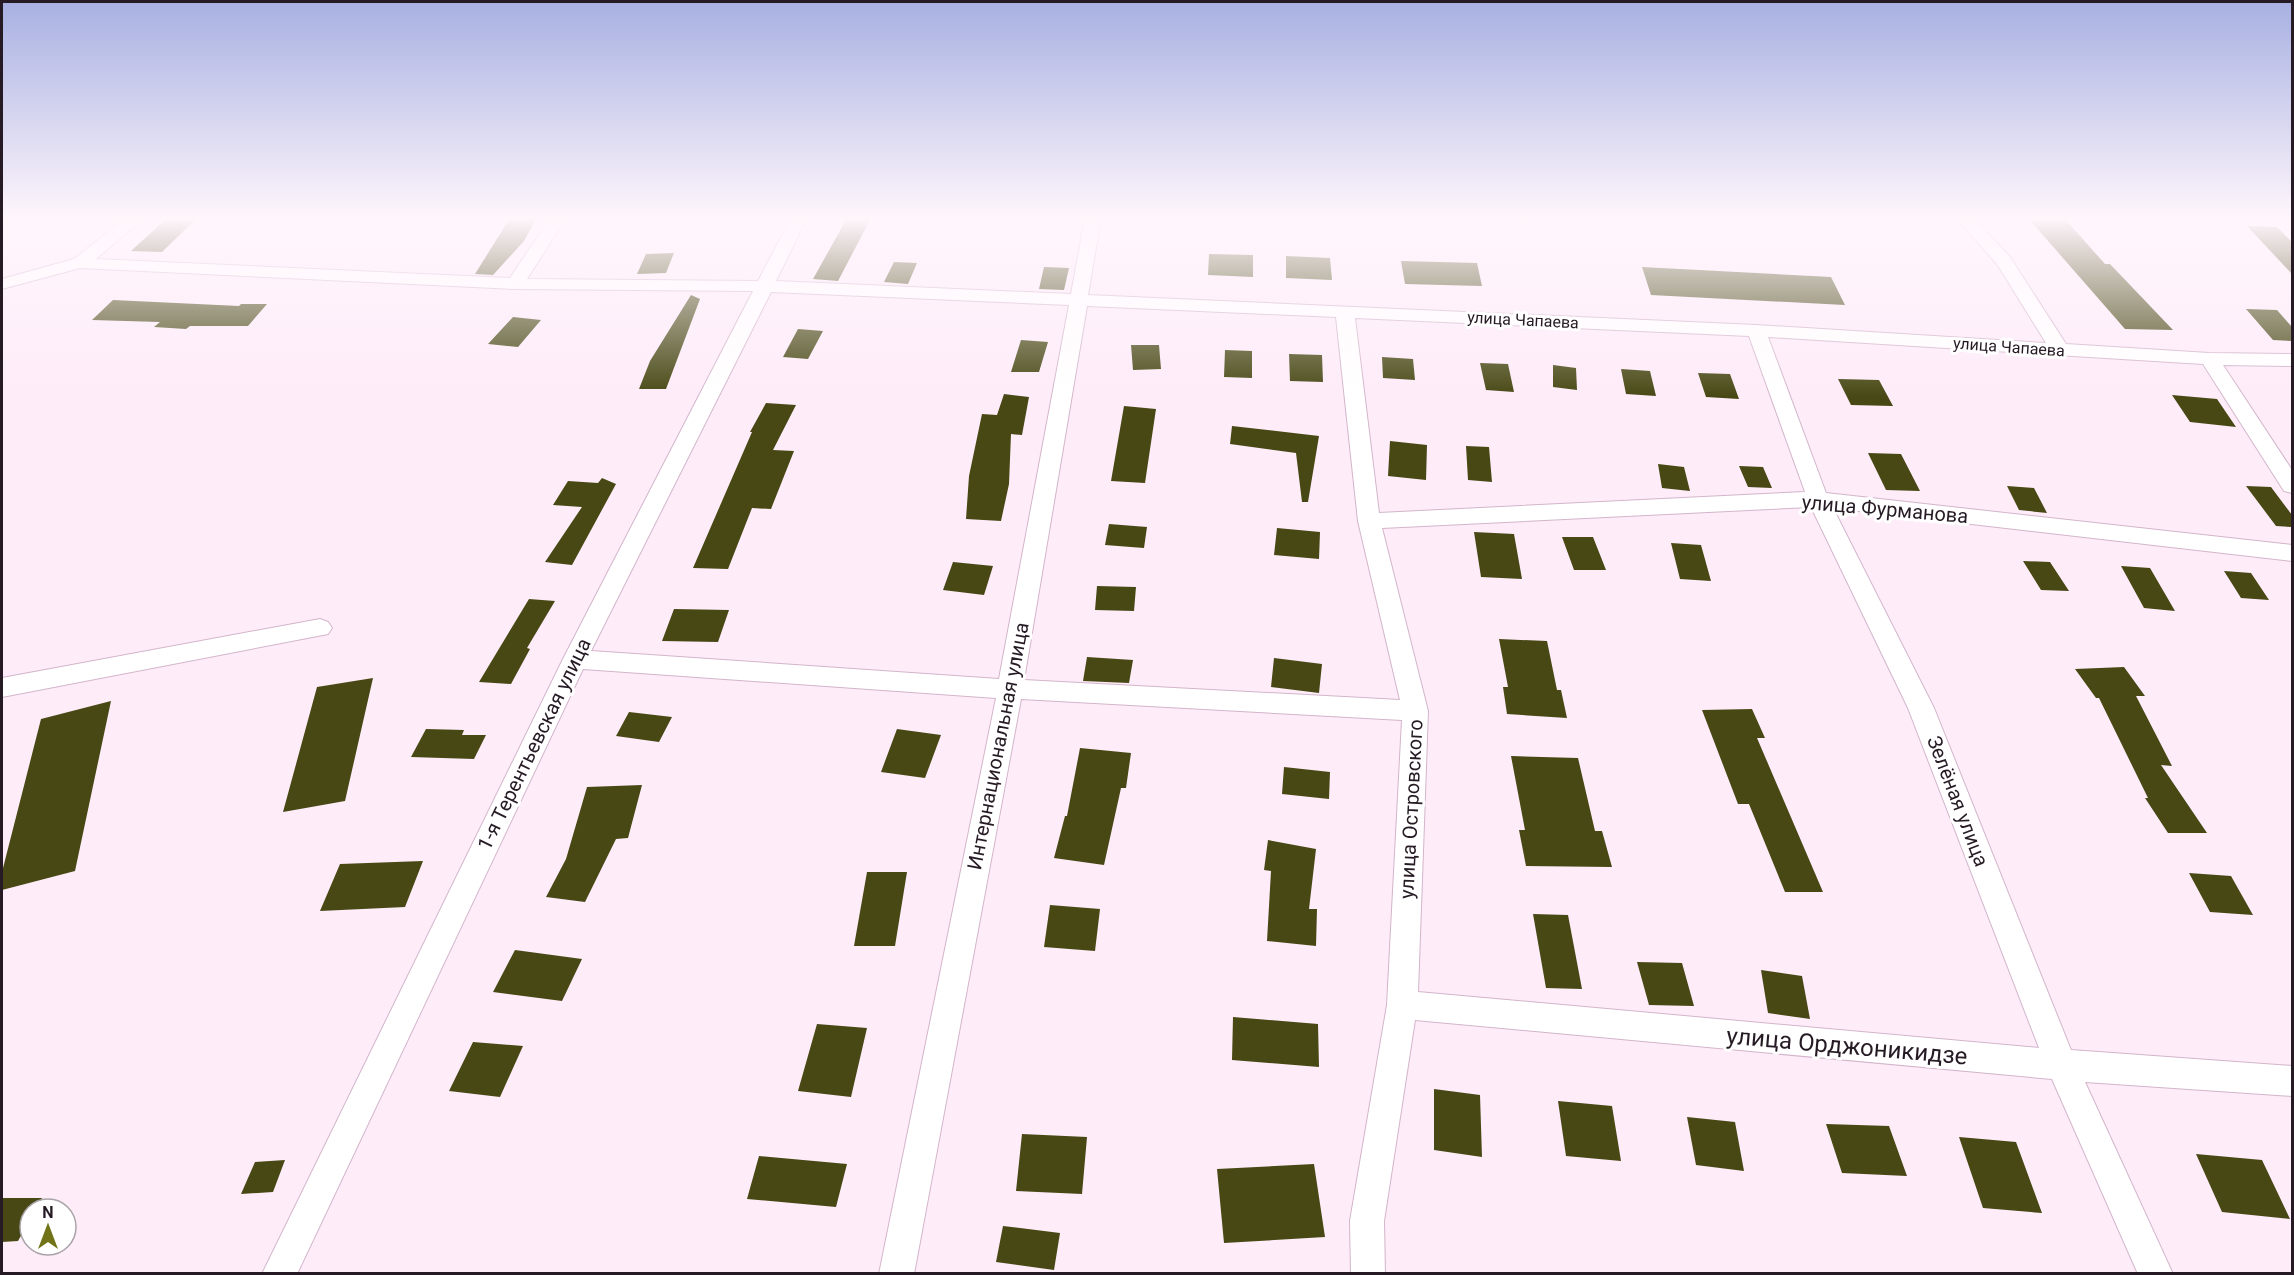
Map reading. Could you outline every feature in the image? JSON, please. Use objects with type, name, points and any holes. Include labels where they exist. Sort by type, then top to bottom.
[{"type":"street","name":"улица Чапаева","points":[[2,284],[26,278]]},
{"type":"street","name":"улица Чапаева","points":[[380,278],[515,284],[765,286],[1756,331],[2209,359],[2292,360]]},
{"type":"street","points":[[515,284],[519,278]]},
{"type":"street","name":"1-я Терентьевская улица","points":[[279,1274],[575,659],[769,278]]},
{"type":"street","name":"Интернациональная улица","points":[[896,1274],[1010,690],[1082,278]]},
{"type":"street","points":[[2014,278],[2060,350]]},
{"type":"street","name":"улица Островского","points":[[1344,312],[1369,521],[1415,711],[1402,1005],[1367,1221],[1368,1274]]},
{"type":"street","name":"Зелёная улица","points":[[1756,331],[1818,499],[1921,708],[2061,1065],[2156,1274]]},
{"type":"street","points":[[2209,359],[2292,486]]},
{"type":"street","name":"улица Фурманова","points":[[1369,521],[1818,499],[2292,554]]},
{"type":"street","points":[[2,688],[320,628]]},
{"type":"street","points":[[575,659],[1010,690],[1415,711]]},
{"type":"street","name":"улица Орджоникидзе","points":[[1402,1005],[2061,1065],[2292,1081]]},
{"type":"building","points":[[814,278],[840,278],[838,281]]},
{"type":"building","points":[[886,278],[911,278],[908,284],[884,282]]},
{"type":"building","points":[[1042,278],[1067,278],[1064,290],[1039,289]]},
{"type":"building","points":[[1286,278],[1332,278],[1332,280]]},
{"type":"building","points":[[1404,278],[1480,278],[1482,286],[1405,284]]},
{"type":"building","points":[[1645,278],[1831,278],[1845,305],[1651,295]]},
{"type":"building","points":[[2080,278],[2123,278],[2173,330],[2125,329]]},
{"type":"building","points":[[691,295],[700,299],[666,389],[639,389],[650,361]]},
{"type":"building","points":[[113,300],[239,306],[241,304],[267,304],[248,326],[190,326],[186,329],[154,327],[160,322],[92,320]]},
{"type":"building","points":[[2246,309],[2277,310],[2292,327],[2292,341],[2273,340]]},
{"type":"building","points":[[513,317],[541,320],[518,347],[488,344]]},
{"type":"building","points":[[798,329],[823,331],[808,359],[783,357]]},
{"type":"building","points":[[1021,340],[1048,342],[1039,372],[1011,372]]},
{"type":"building","points":[[1131,345],[1159,345],[1161,369],[1133,370]]},
{"type":"building","points":[[1225,350],[1252,351],[1252,378],[1224,377]]},
{"type":"building","points":[[1289,354],[1322,355],[1323,382],[1290,381]]},
{"type":"building","points":[[1382,357],[1413,359],[1415,380],[1383,378]]},
{"type":"building","points":[[1480,363],[1508,364],[1514,392],[1486,390]]},
{"type":"building","points":[[1553,365],[1576,368],[1577,390],[1553,387]]},
{"type":"building","points":[[1621,369],[1650,371],[1656,396],[1626,394]]},
{"type":"building","points":[[1698,373],[1730,374],[1739,399],[1706,397]]},
{"type":"building","points":[[1838,379],[1879,380],[1893,406],[1851,405]]},
{"type":"building","points":[[1004,394],[1029,397],[1022,435],[1011,434],[1009,484],[1001,521],[966,519],[969,476],[982,414],[997,415]]},
{"type":"building","points":[[2172,395],[2217,399],[2236,427],[2190,422]]},
{"type":"building","points":[[766,403],[796,405],[773,450],[794,451],[771,509],[752,508],[728,569],[693,568],[752,432],[750,432]]},
{"type":"building","points":[[1124,406],[1156,409],[1145,483],[1111,481]]},
{"type":"building","points":[[1232,426],[1319,436],[1308,502],[1302,502],[1296,453],[1230,444]]},
{"type":"building","points":[[1390,441],[1427,445],[1426,480],[1388,476]]},
{"type":"building","points":[[1466,446],[1489,447],[1492,482],[1468,480]]},
{"type":"building","points":[[1868,453],[1901,454],[1920,491],[1886,490]]},
{"type":"building","points":[[1658,464],[1684,467],[1690,491],[1662,488]]},
{"type":"building","points":[[1739,466],[1763,467],[1772,488],[1748,487]]},
{"type":"building","points":[[602,478],[616,484],[572,565],[545,562],[582,507],[553,505],[568,481],[598,483]]},
{"type":"building","points":[[2007,486],[2034,488],[2047,513],[2019,510]]},
{"type":"building","points":[[2246,486],[2271,487],[2292,515],[2292,527],[2276,526]]},
{"type":"building","points":[[1109,524],[1147,527],[1144,548],[1105,545]]},
{"type":"building","points":[[1277,528],[1320,532],[1319,559],[1274,555]]},
{"type":"building","points":[[1474,532],[1514,534],[1522,579],[1481,577]]},
{"type":"building","points":[[1562,537],[1593,537],[1606,570],[1574,570]]},
{"type":"building","points":[[1671,543],[1701,545],[1711,581],[1680,579]]},
{"type":"building","points":[[2023,561],[2050,562],[2069,591],[2041,590]]},
{"type":"building","points":[[953,562],[993,566],[984,595],[943,590]]},
{"type":"building","points":[[2121,566],[2150,568],[2175,611],[2144,608]]},
{"type":"building","points":[[2224,571],[2251,573],[2269,600],[2241,598]]},
{"type":"building","points":[[1097,586],[1136,587],[1134,611],[1095,610]]},
{"type":"building","points":[[529,599],[555,601],[527,648],[530,649],[511,684],[479,682]]},
{"type":"building","points":[[674,609],[729,610],[718,642],[662,641]]},
{"type":"building","points":[[1499,639],[1547,641],[1557,690],[1561,690],[1567,718],[1507,714],[1503,687],[1508,687]]},
{"type":"building","points":[[1087,657],[1133,660],[1129,683],[1083,681]]},
{"type":"building","points":[[1274,658],[1322,664],[1319,693],[1271,687]]},
{"type":"building","points":[[2124,667],[2145,696],[2136,696],[2172,766],[2161,765],[2207,833],[2168,833],[2145,798],[2148,798],[2099,698],[2096,698],[2075,669]]},
{"type":"building","points":[[373,678],[345,801],[283,812],[317,687]]},
{"type":"building","points":[[111,701],[75,871],[2,890],[2,872],[41,719]]},
{"type":"building","points":[[1752,709],[1765,738],[1757,738],[1823,892],[1785,892],[1749,804],[1738,804],[1702,710]]},
{"type":"building","points":[[629,712],[672,717],[659,742],[616,736]]},
{"type":"building","points":[[426,729],[464,730],[462,735],[486,735],[474,759],[411,757]]},
{"type":"building","points":[[897,729],[941,735],[925,778],[881,772]]},
{"type":"building","points":[[1080,748],[1131,753],[1126,788],[1121,788],[1104,865],[1054,858],[1065,816],[1067,816]]},
{"type":"building","points":[[1511,756],[1578,758],[1595,831],[1602,831],[1612,867],[1526,866],[1519,830],[1525,830]]},
{"type":"building","points":[[1284,767],[1330,772],[1329,799],[1282,794]]},
{"type":"building","points":[[642,785],[628,838],[616,839],[585,902],[546,897],[566,859],[587,787]]},
{"type":"building","points":[[1268,840],[1316,849],[1309,909],[1317,909],[1316,946],[1267,941],[1271,871],[1264,870]]},
{"type":"building","points":[[423,861],[405,907],[320,911],[340,864]]},
{"type":"building","points":[[867,872],[907,872],[895,946],[854,946]]},
{"type":"building","points":[[2189,873],[2231,876],[2253,915],[2210,912]]},
{"type":"building","points":[[1050,905],[1100,909],[1095,951],[1044,947]]},
{"type":"building","points":[[1533,914],[1568,915],[1582,989],[1546,988]]},
{"type":"building","points":[[515,950],[582,959],[562,1001],[493,992]]},
{"type":"building","points":[[1637,962],[1682,963],[1694,1006],[1649,1005]]},
{"type":"building","points":[[1761,970],[1802,976],[1810,1019],[1768,1013]]},
{"type":"building","points":[[1233,1017],[1318,1024],[1319,1067],[1232,1060]]},
{"type":"building","points":[[817,1024],[867,1028],[851,1097],[798,1091]]},
{"type":"building","points":[[473,1042],[523,1046],[500,1097],[449,1091]]},
{"type":"building","points":[[1434,1089],[1480,1095],[1482,1157],[1434,1150]]},
{"type":"building","points":[[1558,1101],[1612,1106],[1621,1161],[1566,1156]]},
{"type":"building","points":[[1687,1117],[1735,1122],[1744,1171],[1696,1165]]},
{"type":"building","points":[[1826,1124],[1889,1126],[1907,1176],[1842,1173]]},
{"type":"building","points":[[1022,1134],[1087,1137],[1082,1194],[1016,1191]]},
{"type":"building","points":[[1959,1137],[2016,1142],[2042,1213],[1983,1208]]},
{"type":"building","points":[[2196,1154],[2262,1160],[2290,1219],[2222,1212]]},
{"type":"building","points":[[759,1156],[847,1164],[836,1207],[747,1199]]},
{"type":"building","points":[[285,1160],[273,1192],[241,1194],[255,1162]]},
{"type":"building","points":[[1314,1164],[1325,1237],[1224,1243],[1217,1169]]},
{"type":"building","points":[[2,1198],[18,1198],[18,1241],[2,1242]]},
{"type":"building","points":[[1003,1226],[1060,1233],[1054,1270],[996,1262]]}]
